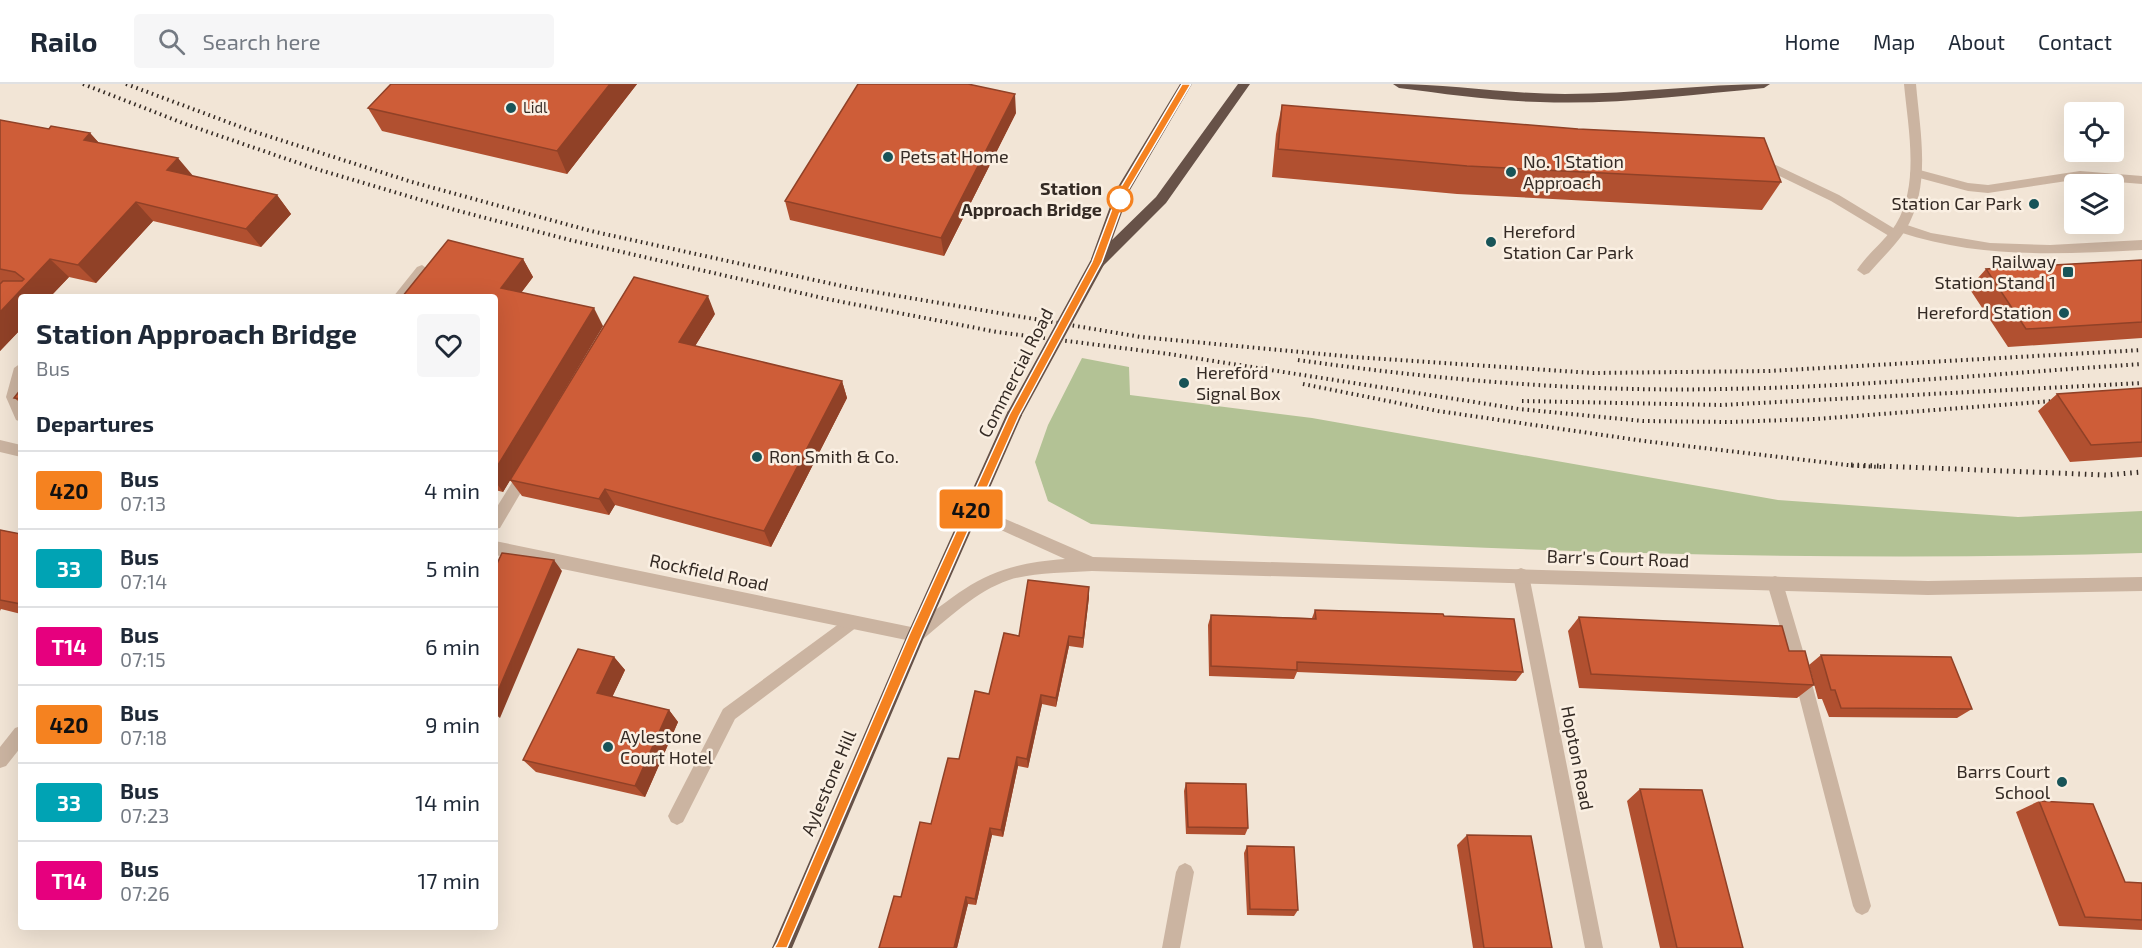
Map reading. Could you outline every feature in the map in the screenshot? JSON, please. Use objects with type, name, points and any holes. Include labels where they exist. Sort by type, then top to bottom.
[{"type":"highway","name":"Commercial Road","points":[[915,635],[1014,415],[1097,262],[1123,190],[1186,84]]},
{"type":"highway","name":"Commercial Road","points":[[1097,262],[1161,200],[1244,84]]},
{"type":"highway","points":[[1399,84],[1541,98],[1633,95],[1764,84]]},
{"type":"highway","name":"Aylestone Hill","points":[[782,948],[915,635]]},
{"type":"street","points":[[1864,270],[1898,231],[1912,200],[1916,173],[1910,84]]},
{"type":"street","points":[[1745,154],[1898,231],[1927,238],[1956,244],[2030,251],[2142,245]]},
{"type":"street","points":[[1916,173],[1968,187],[1988,189],[2080,175],[2142,180]]},
{"type":"street","points":[[402,294],[422,270]]},
{"type":"street","points":[[18,379],[13,397],[18,410]]},
{"type":"street","points":[[0,446],[18,450]]},
{"type":"street","points":[[498,518],[531,463]]},
{"type":"street","name":"Barr's Court Road","points":[[971,510],[1092,564]]},
{"type":"street","name":"Rockfield Road","points":[[498,549],[915,635]]},
{"type":"street","name":"Barr's Court Road","points":[[915,635],[972,592],[998,577],[1022,570],[1092,564],[1928,588],[2142,584]]},
{"type":"street","name":"Hopton Road","points":[[1521,575],[1594,948]]},
{"type":"street","points":[[1775,583],[1798,661],[1862,906]]},
{"type":"street","points":[[677,816],[729,714],[852,622]]},
{"type":"street","points":[[0,760],[18,738]]},
{"type":"street","points":[[1171,948],[1185,872]]},
{"type":"green space","points":[[1082,358],[1129,367],[1130,395],[1312,418],[1778,500],[2018,517],[2142,511],[2142,553],[1793,556],[1618,552],[1400,544],[1091,524],[1048,501],[1035,462],[1048,425]]},
{"type":"building","name":"Lidl","points":[[391,84],[610,84],[557,151],[368,108]]},
{"type":"building","points":[[858,84],[968,84],[1015,94],[941,238],[785,201]]},
{"type":"building","points":[[1282,105],[1578,129],[1764,138],[1781,182],[1467,166],[1278,149]]},
{"type":"building","points":[[0,120],[49,129],[51,126],[90,133],[84,140],[178,158],[167,170],[277,195],[246,229],[136,202],[78,265],[50,259],[0,312],[0,284],[3,281],[22,281],[24,279],[15,272],[0,269]]},
{"type":"building","points":[[448,240],[523,259],[501,288],[594,308],[498,465],[498,294],[404,294]]},
{"type":"building","name":"Hereford Station","points":[[2142,260],[2142,322],[2026,329],[1986,269]]},
{"type":"building","points":[[634,277],[708,296],[679,342],[842,381],[764,531],[605,489],[599,499],[510,480]]},
{"type":"building","points":[[2142,388],[2142,442],[2091,445],[2057,394]]},
{"type":"building","points":[[0,530],[18,533],[18,603],[0,600]]},
{"type":"building","points":[[502,553],[554,560],[498,691],[498,562]]},
{"type":"building","points":[[1028,580],[1089,587],[1083,638],[1069,636],[1056,698],[1041,695],[1027,759],[1017,757],[1001,830],[990,828],[975,899],[966,897],[954,948],[879,948],[894,896],[901,897],[920,822],[931,824],[948,758],[959,759],[975,691],[989,694],[1004,633],[1019,636]]},
{"type":"building","points":[[1315,610],[1514,619],[1523,672],[1297,662],[1297,670],[1211,666],[1211,615],[1316,619]]},
{"type":"building","points":[[1579,617],[1782,626],[1789,651],[1805,651],[1814,685],[1591,674]]},
{"type":"building","name":"Aylestone Court Hotel","points":[[578,649],[614,657],[597,693],[669,710],[635,786],[523,760]]},
{"type":"building","points":[[1821,655],[1951,657],[1972,709],[1841,708],[1835,690],[1831,690]]},
{"type":"building","points":[[1186,783],[1246,784],[1248,828],[1188,827]]},
{"type":"building","points":[[1640,789],[1702,790],[1743,948],[1677,948]]},
{"type":"building","points":[[2039,801],[2093,804],[2125,882],[2142,883],[2142,920],[2085,917]]},
{"type":"building","points":[[1467,835],[1531,836],[1552,948],[1484,948]]},
{"type":"building","points":[[1247,846],[1294,847],[1298,910],[1250,909]]},
{"type":"railway","points":[[83,84],[188,125],[313,168],[455,210],[570,240],[827,299],[997,332],[1169,354],[1519,409],[1643,421],[1729,422],[1816,419],[2066,400]]},
{"type":"railway","points":[[126,84],[249,130],[412,182],[591,231],[851,288],[1141,337],[1354,357],[1593,373],[1769,371],[2142,350]]},
{"type":"railway","points":[[1298,360],[1457,379],[1616,389],[1827,386],[2142,364]]},
{"type":"railway","points":[[1522,401],[1721,405],[2142,383]]},
{"type":"railway","points":[[1303,384],[1438,411],[1644,441],[1856,466],[1883,467]]},
{"type":"railway","points":[[1851,465],[2107,475],[2142,472]]},
{"type":"bus line","name":"420","points":[[782,948],[915,635],[1014,415],[1097,262],[1123,190],[1186,84]]},
{"type":"place","name":"Lidl","points":[[511,108]]},
{"type":"place","name":"Pets at Home","points":[[888,157]]},
{"type":"place","name":"No. 1 Station Approach","points":[[1511,172]]},
{"type":"place","name":"Station Approach Bridge","points":[[1120,199]]},
{"type":"place","name":"Station Car Park","points":[[2034,204]]},
{"type":"place","name":"Hereford Station Car Park","points":[[1491,242]]},
{"type":"place","name":"Railway Station Stand 1","points":[[2068,272]]},
{"type":"place","name":"Hereford Station","points":[[2064,313]]},
{"type":"place","name":"Hereford Signal Box","points":[[1184,383]]},
{"type":"place","name":"Ron Smith & Co.","points":[[757,457]]},
{"type":"place","name":"Aylestone Court Hotel","points":[[608,747]]},
{"type":"place","name":"Barrs Court School","points":[[2062,782]]}]
